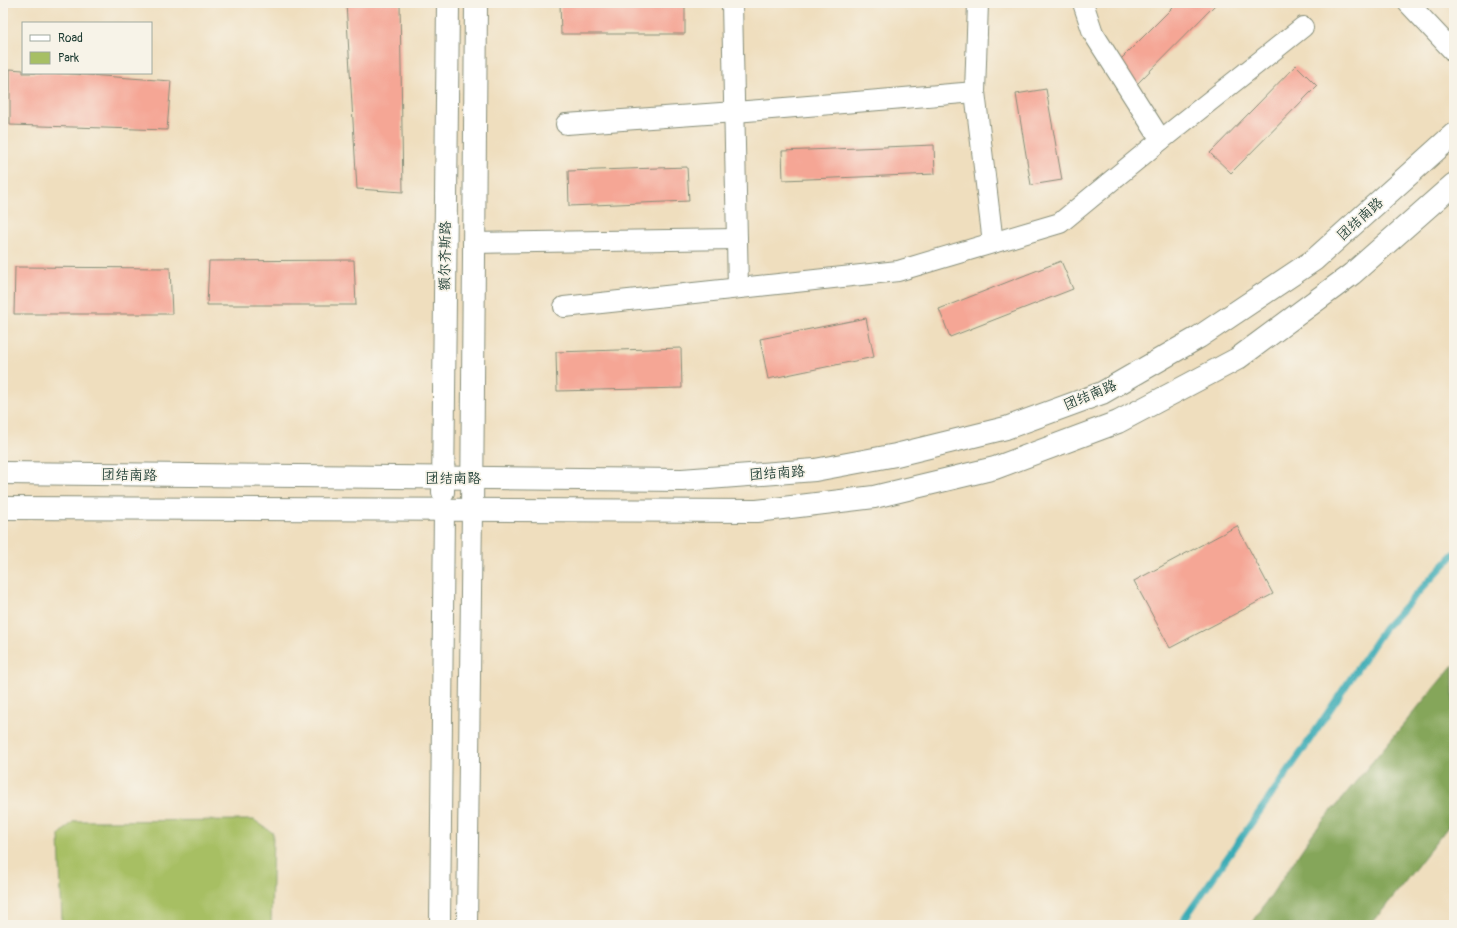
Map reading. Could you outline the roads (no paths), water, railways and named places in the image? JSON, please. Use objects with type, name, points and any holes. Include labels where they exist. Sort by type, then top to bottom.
[{"type":"main road","name":"额尔齐斯路","points":[[444,510],[442,478],[448,3]]},
{"type":"main road","points":[[472,510],[476,3]]},
{"type":"main road","name":"团结南路","points":[[3,473],[682,480],[815,470],[896,455],[1006,428],[1102,393],[1198,337],[1314,260],[1454,134]]},
{"type":"main road","points":[[3,508],[757,511],[874,497],[995,468],[1118,422],[1237,359],[1352,274],[1454,184]]},
{"type":"street","points":[[732,3],[738,288]]},
{"type":"street","points":[[978,3],[975,92],[994,242]]},
{"type":"street","points":[[1083,3],[1093,33],[1161,140]]},
{"type":"street","points":[[1408,3],[1454,52]]},
{"type":"street","points":[[564,307],[898,271],[1060,223],[1303,27]]},
{"type":"street","points":[[566,124],[975,92]]},
{"type":"street","points":[[473,243],[737,239]]},
{"type":"street","points":[[440,925],[444,510]]},
{"type":"street","points":[[467,925],[472,510]]},
{"type":"waterway","points":[[1180,925],[1300,754],[1384,629],[1454,554]]}]
